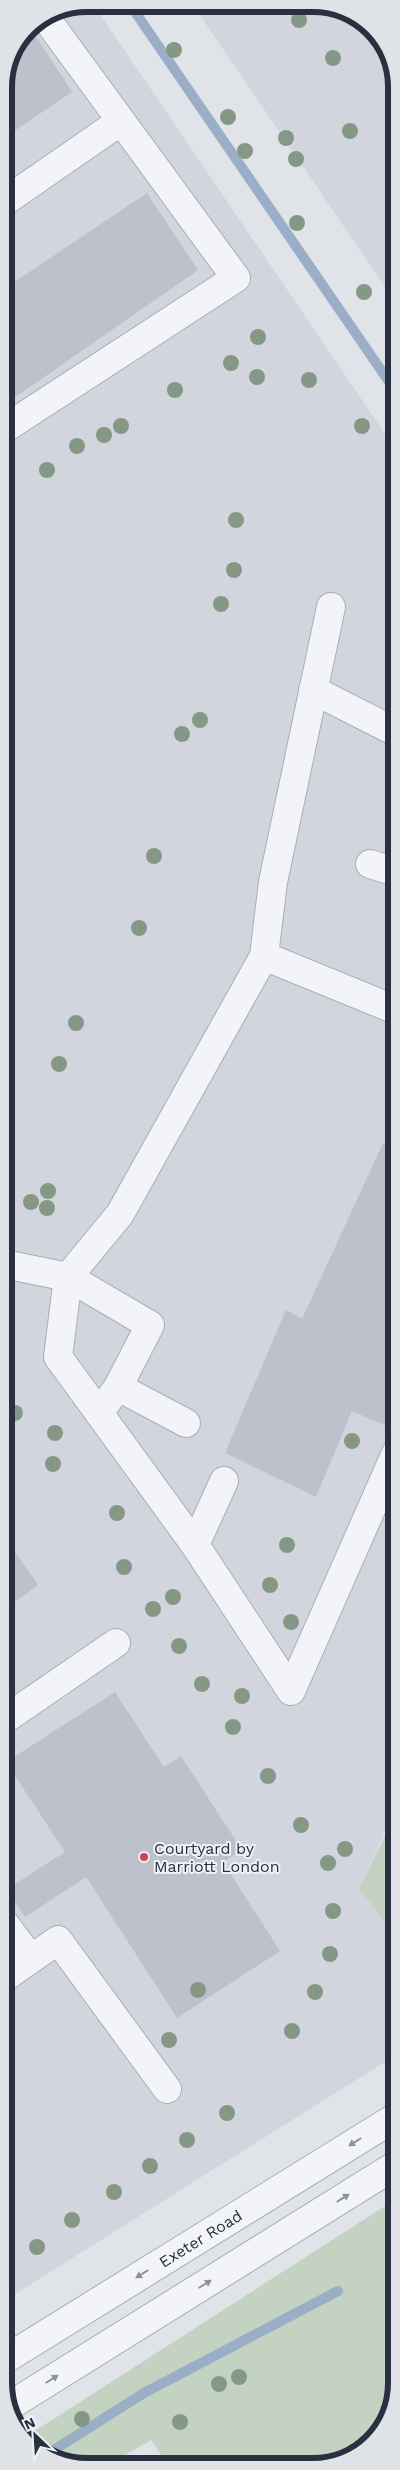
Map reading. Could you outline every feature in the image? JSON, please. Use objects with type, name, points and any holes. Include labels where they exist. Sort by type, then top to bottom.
[{"type":"street","points":[[12,424],[236,278],[49,23]]},
{"type":"street","points":[[12,196],[121,121]]},
{"type":"street","points":[[331,607],[273,882],[264,956],[120,1214],[68,1277],[58,1357],[195,1545],[291,1690],[388,1472]]},
{"type":"street","points":[[313,690],[387,728]]},
{"type":"street","points":[[370,864],[387,869]]},
{"type":"street","points":[[264,956],[387,1006]]},
{"type":"street","points":[[13,1266],[68,1277],[150,1325],[118,1387],[98,1413]]},
{"type":"street","points":[[118,1387],[186,1423]]},
{"type":"street","points":[[195,1545],[224,1481]]},
{"type":"street","points":[[13,1714],[116,1643]]},
{"type":"street","points":[[13,1935],[31,1960]]},
{"type":"street","points":[[13,1972],[58,1940],[167,2089]]},
{"type":"street","name":"Exeter Road","points":[[13,2354],[388,2122]]},
{"type":"street","points":[[15,2402],[388,2170]]},
{"type":"shaded area","points":[[98,12],[387,437],[388,1825],[359,1889],[388,1926],[388,2060],[13,2295],[12,88],[18,59],[34,34],[59,18],[73,14]]},
{"type":"shaded area","points":[[198,12],[322,13],[341,18],[354,25],[369,38],[382,59],[387,83],[387,290]]},
{"type":"green space","points":[[388,1830],[388,1926],[359,1889]]},
{"type":"green space","points":[[388,2204],[388,2382],[386,2397],[384,2407],[369,2432],[346,2450],[332,2455],[317,2457],[163,2458],[151,2440],[120,2458],[88,2458],[59,2452],[32,2433]]},
{"type":"building","points":[[34,34],[72,92],[12,133],[12,88],[14,73],[18,59]]},
{"type":"building","points":[[147,193],[198,270],[12,399],[12,284]]},
{"type":"building","points":[[383,1143],[387,1145],[388,1426],[352,1411],[316,1497],[225,1453],[286,1310],[302,1319]]},
{"type":"building","points":[[15,1552],[38,1585],[13,1604],[13,1554]]},
{"type":"building","name":"Courtyard by Marriott London","points":[[115,1692],[164,1767],[181,1756],[242,1850],[223,1862],[280,1951],[177,2018],[86,1877],[25,1917],[13,1898],[13,1885],[65,1852],[13,1772],[13,1758]]},
{"type":"waterway","points":[[135,12],[387,379]]},
{"type":"waterway","points":[[55,2450],[144,2393],[338,2291]]},
{"type":"place","name":"Courtyard by Marriott London","points":[[144,1857]]}]
